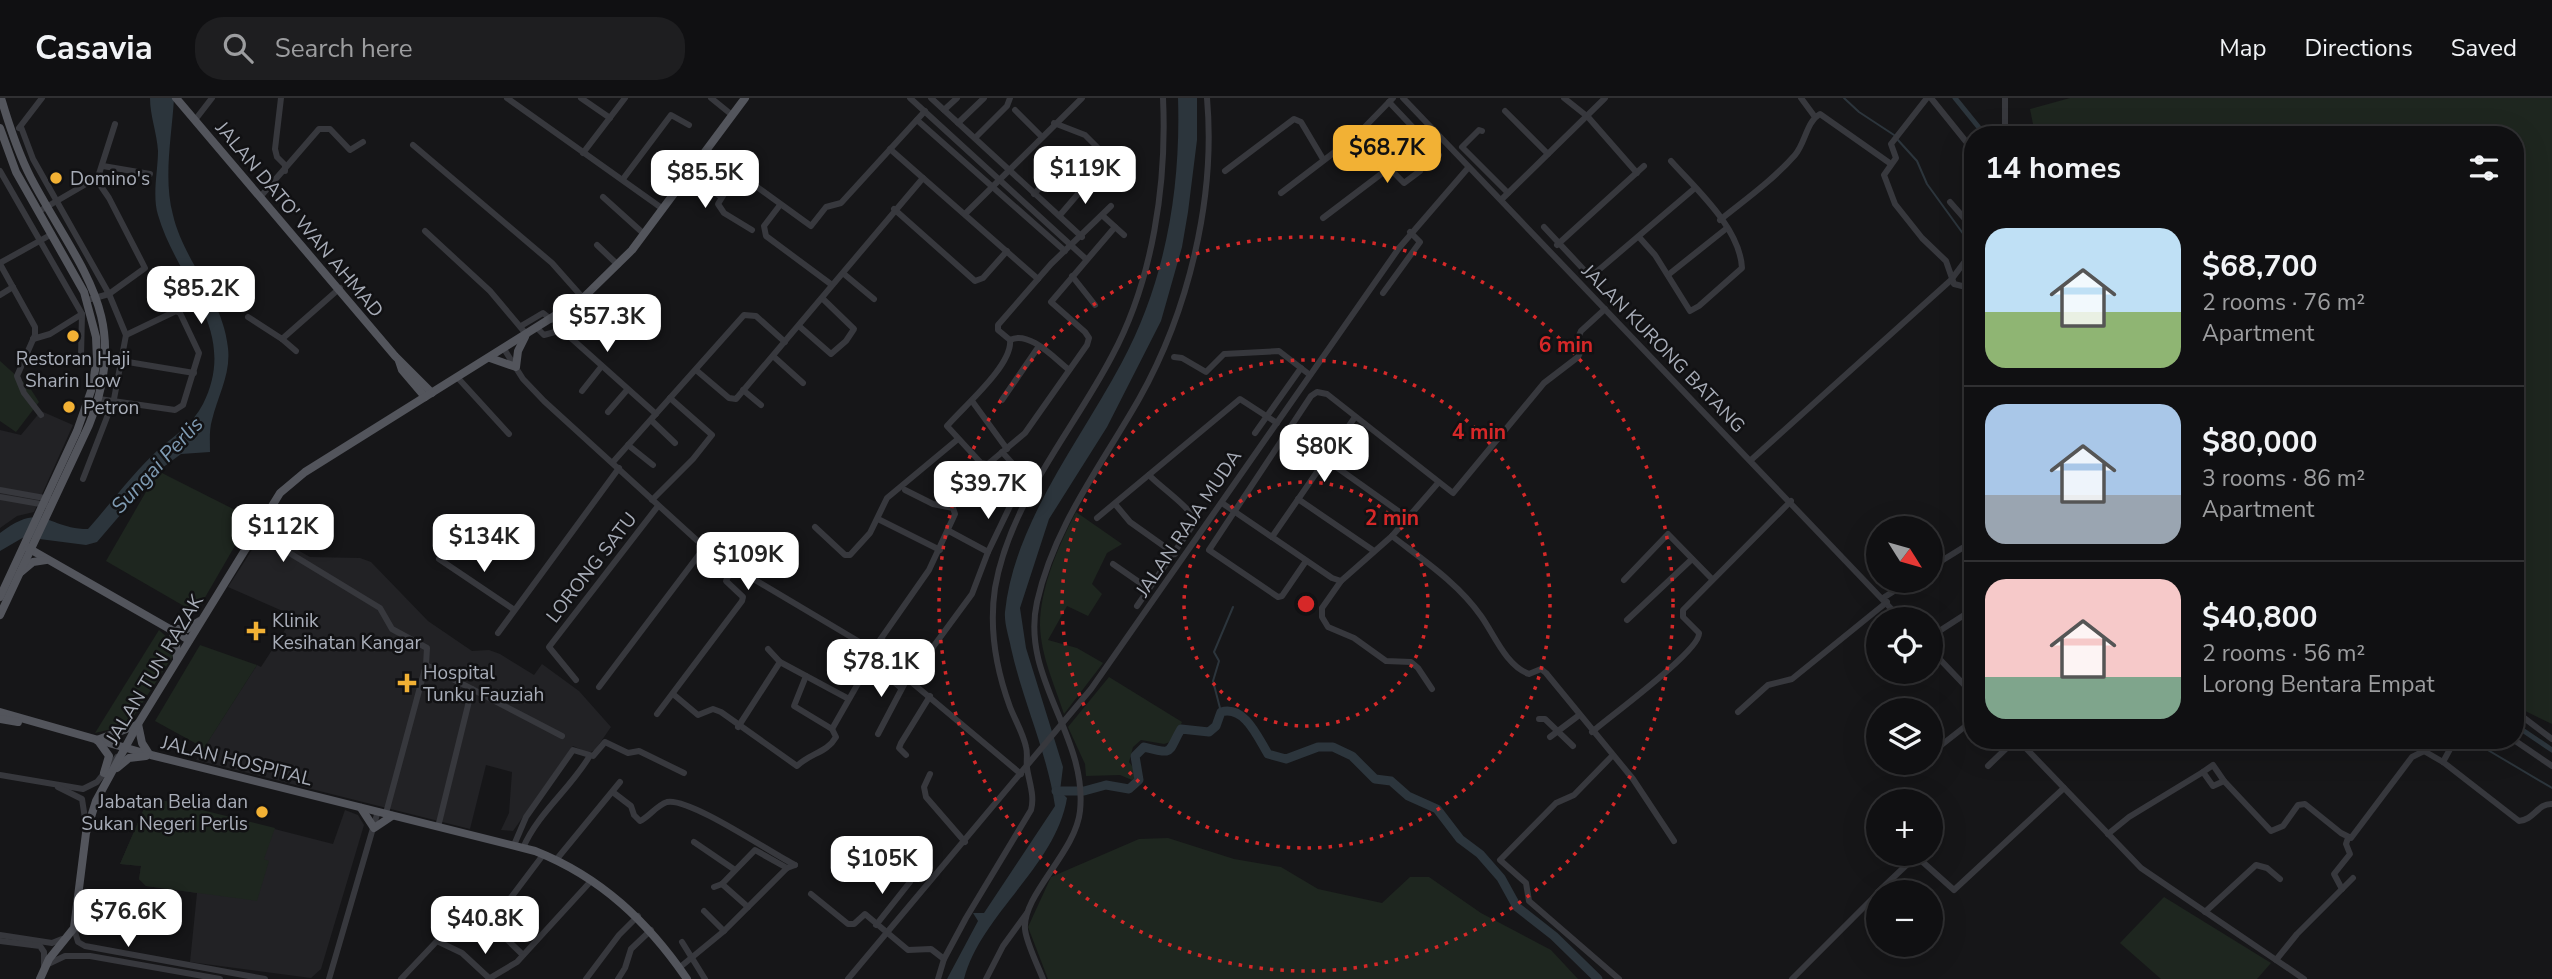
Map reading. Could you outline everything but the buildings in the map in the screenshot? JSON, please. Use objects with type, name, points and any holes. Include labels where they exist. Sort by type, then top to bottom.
[{"type":"main road","points":[[1,98],[52,233],[87,300],[96,337],[94,377],[77,431],[48,502]]},
{"type":"main road","name":"JALAN DATO' WAN AHMAD","points":[[176,98],[340,288],[399,361],[402,370],[428,395]]},
{"type":"main road","name":"JALAN TUN RAZAK","points":[[74,928],[86,833],[108,773],[272,504],[292,481],[538,329],[583,298],[618,265],[644,234],[745,98]]},
{"type":"main road","points":[[0,128],[4,152],[98,298],[106,335],[106,360],[99,399],[42,514],[0,615]]},
{"type":"main road","points":[[490,358],[516,367],[518,351],[527,335]]},
{"type":"main road","points":[[29,544],[46,559],[189,640]]},
{"type":"main road","points":[[0,597],[29,544]]},
{"type":"main road","points":[[19,573],[33,562],[46,559]]},
{"type":"main road","points":[[170,629],[187,629],[204,617]]},
{"type":"main road","points":[[170,629],[176,642],[177,660]]},
{"type":"main road","name":"JALAN HOSPITAL","points":[[0,712],[151,755],[514,845],[556,860],[592,881],[638,916],[687,979]]},
{"type":"main road","points":[[0,719],[31,723]]},
{"type":"main road","points":[[138,724],[142,743],[151,755],[125,760],[108,773],[109,756],[97,740],[138,724]]},
{"type":"main road","points":[[361,807],[374,828],[386,813]]},
{"type":"main road","points":[[40,979],[44,967],[74,928]]},
{"type":"street","points":[[11,130],[21,127],[42,98]]},
{"type":"street","points":[[195,120],[212,98]]},
{"type":"street","points":[[281,98],[275,149],[277,157],[285,165],[285,171]]},
{"type":"street","points":[[507,98],[663,209]]},
{"type":"street","points":[[581,98],[610,118]]},
{"type":"street","points":[[583,153],[625,98]]},
{"type":"street","points":[[711,98],[732,115]]},
{"type":"street","points":[[910,98],[1086,259]]},
{"type":"street","points":[[931,98],[1082,237]]},
{"type":"street","points":[[944,110],[957,98]]},
{"type":"street","points":[[958,123],[984,98]]},
{"type":"street","points":[[975,138],[1007,106],[1010,98]]},
{"type":"street","points":[[965,214],[1082,98]]},
{"type":"street","points":[[937,979],[944,959],[1031,810],[1033,795],[1026,747],[1004,687],[993,638],[996,582],[1030,494],[1109,363],[1128,321],[1149,252],[1157,208],[1163,98]]},
{"type":"street","points":[[986,979],[1003,946],[1028,911],[1072,838],[1079,816],[1082,777],[1061,727],[1034,644],[1037,601],[1061,530],[1139,399],[1171,328],[1195,250],[1201,213],[1208,141],[1207,98]]},
{"type":"street","name":"JALAN KURONG BATANG","points":[[1403,98],[1891,607]]},
{"type":"street","points":[[1564,98],[1588,117],[1637,173]]},
{"type":"street","points":[[1501,200],[1605,98]]},
{"type":"street","points":[[1801,98],[1815,117]]},
{"type":"street","points":[[1964,140],[1929,98],[1891,146],[1896,158],[1884,175],[1892,190],[1892,200],[1913,228],[1946,261],[1951,280],[1964,287]]},
{"type":"street","points":[[2005,98],[2005,126]]},
{"type":"street","points":[[1281,193],[1357,135],[1391,100],[1439,155]]},
{"type":"street","points":[[1015,110],[1041,136]]},
{"type":"street","points":[[706,150],[807,226],[813,226],[826,207],[841,203],[925,111]]},
{"type":"street","points":[[1505,111],[1548,154]]},
{"type":"street","points":[[623,179],[671,115],[689,125]]},
{"type":"street","points":[[1815,117],[1824,116],[1891,164]]},
{"type":"street","points":[[1720,220],[1792,158],[1803,143],[1815,117]]},
{"type":"street","points":[[917,120],[1065,251]]},
{"type":"street","points":[[1225,171],[1294,120],[1301,122],[1323,159]]},
{"type":"street","points":[[1054,123],[1085,135],[1111,161]]},
{"type":"street","points":[[43,209],[96,179],[103,166],[116,124]]},
{"type":"street","points":[[21,127],[33,159],[109,294],[126,335],[114,399],[83,479]]},
{"type":"street","points":[[261,196],[319,129],[330,129],[350,150],[363,142]]},
{"type":"street","points":[[1482,131],[1479,130],[1462,147],[1508,193]]},
{"type":"street","points":[[1357,135],[1404,183],[1420,171]]},
{"type":"street","points":[[413,145],[552,263],[583,298]]},
{"type":"street","points":[[890,149],[1038,279]]},
{"type":"street","points":[[1034,194],[1067,158]]},
{"type":"street","points":[[1639,237],[1668,275],[1688,310],[1699,306],[1742,268],[1739,249],[1727,228],[1671,161]]},
{"type":"street","points":[[103,166],[150,174]]},
{"type":"street","points":[[1550,251],[1644,166]]},
{"type":"street","points":[[1322,218],[1389,168]]},
{"type":"street","name":"JALAN RAJA MUDA","points":[[848,979],[1061,727],[1222,503],[1410,232],[1468,168]]},
{"type":"street","points":[[0,171],[82,314],[81,356]]},
{"type":"street","points":[[689,173],[720,196]]},
{"type":"street","points":[[737,173],[720,196],[719,208],[752,230]]},
{"type":"street","points":[[696,370],[731,400],[743,390],[923,178]]},
{"type":"street","points":[[87,300],[109,294],[145,267],[109,198],[96,179]]},
{"type":"street","points":[[1059,215],[1090,180]]},
{"type":"street","points":[[1544,227],[1590,275],[1695,188]]},
{"type":"street","points":[[603,197],[644,234]]},
{"type":"street","points":[[1950,202],[1964,218]]},
{"type":"street","points":[[780,205],[764,226],[766,236],[832,285]]},
{"type":"street","points":[[1111,206],[1038,279],[998,325],[998,330],[1008,338],[1009,349],[972,401],[947,426],[983,464],[1025,433],[1089,342],[1085,332],[1051,302],[1115,227]]},
{"type":"street","points":[[894,209],[975,281],[983,278],[1007,251]]},
{"type":"street","points":[[1103,216],[1124,235]]},
{"type":"street","points":[[1668,275],[1727,228]]},
{"type":"street","points":[[425,231],[490,291],[527,335]]},
{"type":"street","points":[[1383,293],[1420,242],[1410,232]]},
{"type":"street","points":[[41,415],[24,393],[17,376],[33,339],[35,327],[0,263],[52,233]]},
{"type":"street","points":[[597,246],[618,265]]},
{"type":"street","points":[[1751,460],[1951,280],[1964,264]]},
{"type":"street","points":[[844,274],[874,299]]},
{"type":"street","points":[[1072,276],[1095,304]]},
{"type":"street","points":[[0,295],[13,287]]},
{"type":"street","points":[[282,339],[340,288]]},
{"type":"street","points":[[799,326],[831,354],[853,334],[854,328],[822,298]]},
{"type":"street","points":[[1306,561],[1282,596],[1278,597],[1212,555],[1209,548],[1311,396],[1317,392],[1327,394],[1450,492],[1456,491],[1544,383],[1578,357],[1581,351],[1577,340],[1581,331],[1605,309]]},
{"type":"street","points":[[99,399],[180,409],[199,353],[178,312],[126,335]]},
{"type":"street","points":[[521,326],[543,313],[552,320]]},
{"type":"street","points":[[33,339],[50,334],[82,314]]},
{"type":"street","points":[[613,462],[747,314],[756,317],[785,342]]},
{"type":"street","points":[[248,317],[296,351]]},
{"type":"street","points":[[538,329],[544,335],[562,330],[656,414]]},
{"type":"street","points":[[1008,338],[1015,337],[1039,346],[1068,369]]},
{"type":"street","points":[[1002,400],[1039,346]]},
{"type":"street","points":[[505,349],[544,401],[704,548],[732,568],[873,650],[1021,774]]},
{"type":"street","points":[[1174,358],[1182,358],[1206,372],[1224,354],[1279,351],[1310,375]]},
{"type":"street","points":[[773,356],[803,383]]},
{"type":"street","points":[[122,361],[194,373]]},
{"type":"street","points":[[582,391],[601,367]]},
{"type":"street","points":[[1255,433],[1301,368]]},
{"type":"street","points":[[457,377],[509,434]]},
{"type":"street","points":[[608,412],[627,390]]},
{"type":"street","points":[[743,390],[761,405]]},
{"type":"street","points":[[652,500],[712,435],[670,398]]},
{"type":"street","points":[[1097,518],[1240,399],[1277,423]]},
{"type":"street","points":[[972,401],[1013,464]]},
{"type":"street","points":[[1272,537],[1355,417]]},
{"type":"street","points":[[651,420],[675,443]]},
{"type":"street","points":[[815,527],[848,556],[865,540],[878,519],[882,505],[893,491],[958,439]]},
{"type":"street","points":[[628,445],[653,465]]},
{"type":"street","points":[[1325,459],[1408,518]]},
{"type":"street","points":[[498,633],[619,468]]},
{"type":"street","points":[[1137,606],[1193,525],[1194,516],[1149,475]]},
{"type":"street","points":[[1432,689],[1418,668],[1411,663],[1386,661],[1354,638],[1328,627],[1322,617],[1322,608],[1341,581],[1392,536],[1438,482]]},
{"type":"street","points":[[0,490],[48,502]]},
{"type":"street","points":[[873,650],[940,550],[956,511],[905,490]]},
{"type":"street","points":[[0,497],[48,502]]},
{"type":"street","points":[[1298,499],[1374,551]]},
{"type":"street","points":[[1591,732],[1678,663],[1697,643],[1699,633],[1683,617],[1683,610],[1791,501]]},
{"type":"street","points":[[881,639],[912,664],[919,666],[972,594],[1012,502]]},
{"type":"street","points":[[1222,503],[1306,561],[1341,581]]},
{"type":"street","points":[[1115,504],[1135,526],[1182,559]]},
{"type":"street","name":"LORONG SATU","points":[[576,680],[549,647],[658,506]]},
{"type":"street","points":[[878,519],[940,550]]},
{"type":"street","points":[[256,531],[380,608],[392,629],[426,648],[426,665],[386,813],[374,828],[329,979]]},
{"type":"street","points":[[949,531],[988,552]]},
{"type":"street","points":[[1624,580],[1668,534],[1712,579]]},
{"type":"street","points":[[1392,536],[1458,589],[1482,618],[1491,636],[1526,674],[1537,669],[1546,673],[1591,732],[1633,779],[1674,841]]},
{"type":"street","points":[[1943,560],[1964,547]]},
{"type":"street","points":[[599,687],[704,548]]},
{"type":"street","points":[[439,559],[513,610]]},
{"type":"street","points":[[1628,620],[1692,559]]},
{"type":"street","points":[[1113,564],[1149,589]]},
{"type":"street","points":[[657,714],[742,601],[743,597],[726,581],[732,568]]},
{"type":"street","points":[[1738,712],[1768,685],[1792,679],[1894,593]]},
{"type":"street","points":[[1943,629],[1964,615]]},
{"type":"street","points":[[768,649],[780,662],[847,698]]},
{"type":"street","points":[[738,727],[780,662]]},
{"type":"street","points":[[1943,663],[1964,685]]},
{"type":"street","points":[[426,665],[562,736]]},
{"type":"street","points":[[832,729],[866,667],[871,665],[901,688]]},
{"type":"street","points":[[673,694],[698,715],[715,710],[797,766],[807,757],[831,745],[836,737],[832,729],[794,706],[806,676]]},
{"type":"street","points":[[878,734],[908,677]]},
{"type":"street","points":[[438,827],[472,689]]},
{"type":"street","points":[[906,755],[899,748],[901,743],[930,696]]},
{"type":"street","points":[[1550,737],[1578,716]]},
{"type":"street","points":[[2524,718],[2552,738]]},
{"type":"street","points":[[1539,719],[1545,719],[1573,746]]},
{"type":"street","points":[[1943,744],[1964,727]]},
{"type":"street","points":[[523,848],[540,819],[575,780],[589,757],[605,742],[628,754],[639,751],[684,773]]},
{"type":"street","points":[[2524,747],[2552,766]]},
{"type":"street","points":[[1988,765],[2006,749]]},
{"type":"street","points":[[2025,749],[2151,876],[2304,979]]},
{"type":"street","points":[[2443,762],[2450,749]]},
{"type":"street","points":[[2342,889],[2334,874],[2350,854],[2346,844],[2348,838],[2358,832],[2418,752],[2424,751],[2443,762],[2519,821],[2528,819],[2544,805],[2552,804]]},
{"type":"street","points":[[514,845],[526,817],[572,752],[589,757]]},
{"type":"street","points":[[1612,756],[1574,795],[1556,803],[1500,860],[1526,883],[1529,901],[1619,979]]},
{"type":"street","points":[[2108,834],[2129,817],[2213,765],[2224,781],[2271,831],[2283,826],[2298,805],[2305,804],[2348,838]]},
{"type":"street","points":[[2203,772],[2215,786],[2224,781]]},
{"type":"street","points":[[0,775],[58,787],[83,789],[108,773]]},
{"type":"street","points":[[930,774],[925,787],[926,797],[965,842]]},
{"type":"street","points":[[556,860],[614,793],[620,782]]},
{"type":"street","points":[[58,787],[78,796],[85,804],[86,833]]},
{"type":"street","points":[[1943,880],[1954,890],[2064,788]]},
{"type":"street","points":[[614,793],[631,806],[640,821],[665,803],[690,807],[747,836],[760,847],[795,865],[787,868],[724,931],[679,968]]},
{"type":"street","points":[[694,842],[734,870]]},
{"type":"street","points":[[714,887],[722,884],[755,850],[787,868]]},
{"type":"street","points":[[523,955],[491,924],[543,855]]},
{"type":"street","points":[[1891,880],[1916,856],[1943,880]]},
{"type":"street","points":[[2205,912],[2256,865],[2267,868],[2280,879]]},
{"type":"street","points":[[2276,960],[2297,934],[2353,878]]},
{"type":"street","points":[[401,979],[434,942],[462,953],[490,979],[511,967],[592,881]]},
{"type":"street","points":[[876,925],[910,882]]},
{"type":"street","points":[[722,884],[748,907]]},
{"type":"street","points":[[811,894],[848,924],[854,924],[865,914],[908,950],[931,949],[944,959]]},
{"type":"street","points":[[900,895],[912,906]]},
{"type":"street","points":[[1792,979],[1866,905]]},
{"type":"street","points":[[705,911],[724,931]]},
{"type":"street","points":[[1028,911],[1025,930],[1042,979]]},
{"type":"street","points":[[586,979],[611,944],[638,916]]},
{"type":"street","points":[[0,938],[52,943],[59,942],[74,928],[78,942],[85,946],[265,979]]},
{"type":"street","points":[[618,979],[631,949],[651,930]]},
{"type":"street","points":[[0,938],[40,946],[44,952],[44,967]]},
{"type":"street","points":[[682,942],[705,979]]},
{"type":"street","points":[[44,967],[59,957],[74,955],[171,975],[220,979]]},
{"type":"street","points":[[169,962],[171,975]]},
{"type":"shaded area","points":[[2070,98],[2552,98],[2552,724],[2524,710],[2524,126],[2033,126],[2030,109]]},
{"type":"shaded area","points":[[0,361],[30,388],[39,402],[16,432],[0,421]]},
{"type":"shaded area","points":[[41,411],[73,425],[34,512],[17,516],[0,528],[0,430],[21,435]]},
{"type":"shaded area","points":[[158,471],[251,518],[196,613],[106,561]]},
{"type":"shaded area","points":[[1076,512],[1122,544],[1107,553],[1092,584],[1102,594],[1088,616],[1067,606],[1048,640],[1077,648],[1103,663],[1064,714],[1049,671],[1040,626],[1043,596],[1052,567]]},
{"type":"shaded area","name":"Hospital Tunku Fauziah","points":[[264,531],[310,557],[360,558],[371,562],[428,621],[472,651],[489,650],[500,654],[534,675],[542,664],[579,691],[611,727],[595,750],[588,753],[573,746],[513,831],[501,830],[509,813],[512,772],[486,765],[470,829],[196,760],[257,665],[261,667],[294,616],[228,587]]},
{"type":"shaded area","points":[[159,630],[171,641],[173,656],[128,725],[95,733]]},
{"type":"shaded area","points":[[200,645],[257,665],[204,748],[155,721]]},
{"type":"shaded area","points":[[1109,677],[1182,722],[1173,741],[1164,744],[1141,740],[1133,747],[1129,762],[1139,775],[1132,780],[1120,775],[1086,776],[1085,764],[1068,727]]},
{"type":"shaded area","points":[[149,797],[333,844],[345,810],[358,815],[364,825],[321,969],[311,978],[190,962],[197,893],[146,886],[139,879],[141,866],[120,864]]},
{"type":"shaded area","points":[[149,797],[275,828],[264,859],[269,861],[257,901],[146,886],[139,879],[141,866],[120,864]]},
{"type":"shaded area","points":[[1168,838],[1234,859],[1281,867],[1318,889],[1382,903],[1410,877],[1429,877],[1481,913],[1551,950],[1578,979],[1048,979],[1028,927],[1051,877],[1139,839]]},
{"type":"shaded area","points":[[2164,897],[2271,963],[2257,979],[2161,979],[2120,943]]},
{"type":"water","name":"Sungai Perlis","points":[[150,98],[174,98],[168,171],[173,215],[178,232],[225,330],[228,348],[226,376],[211,424],[210,452],[181,454],[158,471],[97,542],[86,545],[24,537],[0,551],[0,533],[26,518],[36,517],[74,528],[88,529],[140,468],[194,418],[203,404],[212,377],[214,353],[210,329],[202,307],[167,239],[156,207],[158,151]]},
{"type":"water","points":[[1178,98],[1197,98],[1197,140],[1182,247],[1161,321],[1107,427],[1049,519],[1020,608],[1026,648],[1063,767],[1060,791],[1067,798],[1060,823],[1049,846],[986,933],[973,955],[964,979],[947,979],[978,921],[973,913],[984,913],[1055,806],[1046,766],[1016,668],[1005,612],[1011,579],[1035,515],[1121,364],[1149,301],[1167,235],[1173,201],[1177,167]]},
{"type":"waterway","points":[[1844,98],[1859,112],[1894,135]]},
{"type":"waterway","points":[[1955,98],[1978,126]]},
{"type":"waterway","points":[[1897,139],[1917,161],[1927,184],[1964,235]]},
{"type":"waterway","points":[[1221,712],[1213,681],[1219,661],[1214,652],[1233,607]]},
{"type":"waterway","points":[[1056,791],[1084,791],[1106,785],[1129,789],[1139,780],[1135,756],[1144,747],[1169,750],[1181,729],[1209,732],[1216,726],[1221,712],[1237,713],[1250,724],[1268,754],[1286,759],[1318,747],[1333,747],[1352,756],[1375,779],[1391,781],[1408,796],[1437,809],[1460,839],[1480,854],[1501,878],[1517,907],[1554,936],[1598,979]]},
{"type":"waterway","points":[[2524,731],[2552,750]]},
{"type":"waterway","points":[[2486,749],[2552,788]]},
{"type":"place","name":"Domino's","points":[[56,178]]},
{"type":"place","name":"Restoran Haji Sharin Low","points":[[73,336]]},
{"type":"place","name":"Petron","points":[[69,407]]},
{"type":"place","name":"Klinik Kesihatan Kangar","points":[[256,631]]},
{"type":"place","name":"Hospital Tunku Fauziah","points":[[407,683]]},
{"type":"place","name":"Jabatan Belia dan Sukan Negeri Perlis","points":[[262,812]]}]
